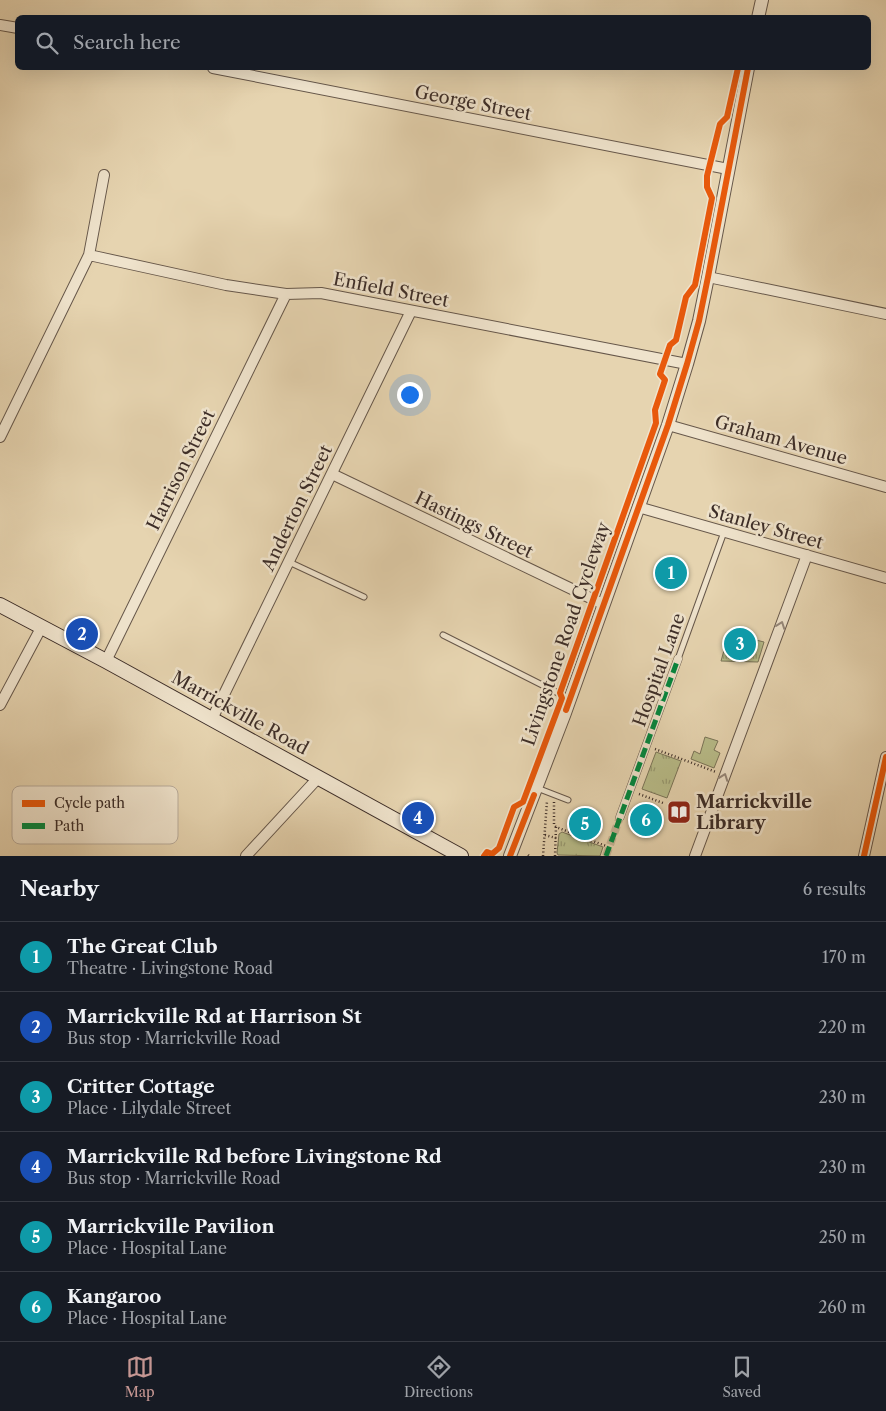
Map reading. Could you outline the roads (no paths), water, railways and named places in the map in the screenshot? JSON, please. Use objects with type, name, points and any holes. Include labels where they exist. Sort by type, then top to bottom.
[{"type":"main road","name":"Marrickville Road","points":[[0,605],[106,661],[461,856]]},
{"type":"street","points":[[759,15],[762,0]]},
{"type":"street","points":[[0,24],[15,27]]},
{"type":"street","name":"George Street","points":[[223,70],[728,169]]},
{"type":"street","points":[[510,856],[570,698],[602,604],[668,425],[687,364],[699,321],[748,70]]},
{"type":"street","points":[[0,437],[89,255],[104,175]]},
{"type":"street","name":"Enfield Street","points":[[89,255],[226,284],[286,294],[321,293],[687,364]]},
{"type":"street","points":[[708,277],[886,314]]},
{"type":"street","name":"Harrison Street","points":[[106,661],[286,294]]},
{"type":"street","name":"Anderton Street","points":[[212,719],[411,311]]},
{"type":"street","name":"Graham Avenue","points":[[668,425],[886,487]]},
{"type":"street","name":"Hastings Street","points":[[332,474],[602,604]]},
{"type":"street","name":"Stanley Street","points":[[638,507],[886,578]]},
{"type":"street","points":[[695,856],[807,556]]},
{"type":"street","points":[[0,705],[41,628]]},
{"type":"street","name":"Hospital Lane","points":[[620,817],[678,659]]},
{"type":"street","points":[[864,856],[886,757]]},
{"type":"street","points":[[246,856],[318,778]]},
{"type":"lane","name":"Hospital Lane","points":[[678,659],[724,532]]},
{"type":"lane","points":[[289,562],[364,598]]},
{"type":"lane","points":[[442,635],[570,698]]},
{"type":"lane","points":[[536,788],[568,800]]},
{"type":"tunnel","points":[[606,856],[620,817]]},
{"type":"place","name":"The Great Club","points":[[671,573]]},
{"type":"place","name":"Marrickville Rd at Harrison St","points":[[82,634]]},
{"type":"place","name":"Critter Cottage","points":[[740,644]]},
{"type":"place","name":"Marrickville Library","points":[[679,812]]},
{"type":"place","name":"Marrickville Rd before Livingstone Rd","points":[[418,818]]},
{"type":"place","name":"Kangaroo","points":[[646,820]]},
{"type":"place","name":"Marrickville Pavilion","points":[[585,824]]}]
